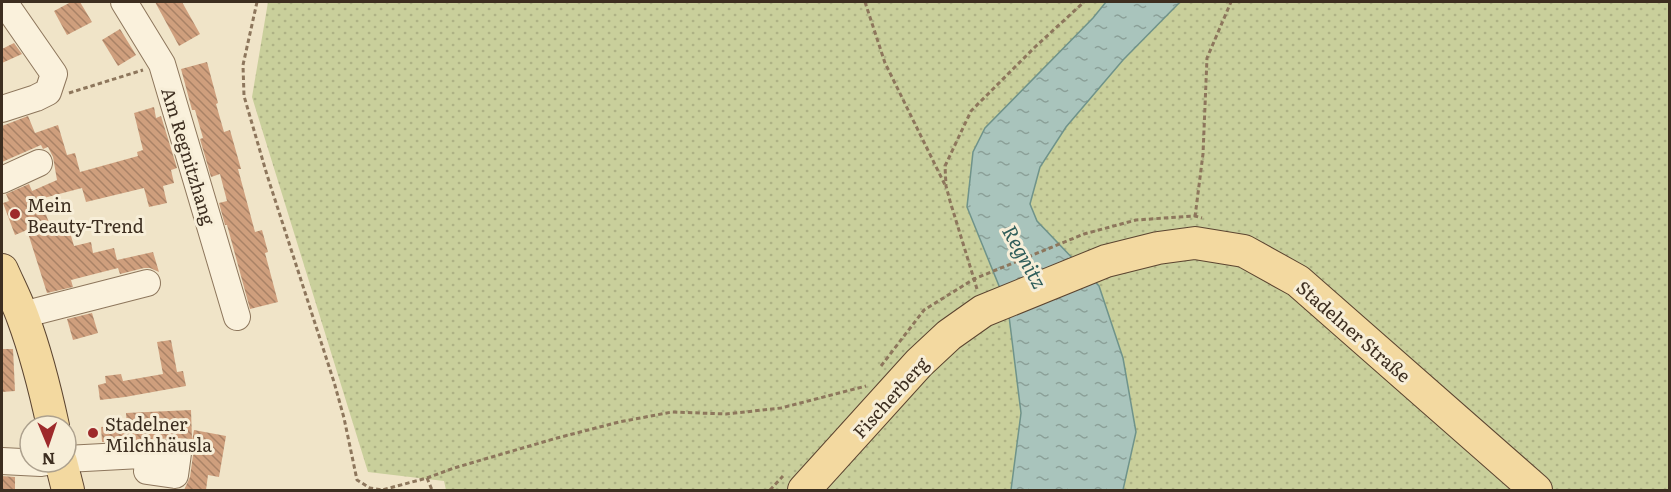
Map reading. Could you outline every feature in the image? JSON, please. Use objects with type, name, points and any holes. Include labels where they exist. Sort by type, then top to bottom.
[{"type":"main road","name":"Stadelner Straße","points":[[1106,261],[1158,248],[1196,243],[1244,251],[1298,281],[1536,490]]},
{"type":"main road","name":"Fischerberg","points":[[804,490],[919,363],[949,335],[983,311],[1106,261]]},
{"type":"main road","points":[[9,293],[42,379],[50,414]]},
{"type":"main road","points":[[65,474],[68,490]]},
{"type":"street","points":[[2,109],[48,92],[54,74],[4,2]]},
{"type":"street","name":"Am Regnitzhang","points":[[124,2],[162,64],[237,317]]},
{"type":"street","points":[[2,180],[39,163]]},
{"type":"street","points":[[9,293],[147,283]]},
{"type":"street","points":[[78,458],[178,453],[175,475],[147,471]]},
{"type":"street","points":[[2,461],[18,462]]},
{"type":"path","points":[[257,2],[243,65],[244,96],[334,382],[357,480],[370,488],[382,490],[427,478],[465,464],[619,422],[672,412],[726,414],[781,408],[866,386]]},
{"type":"path","points":[[865,2],[885,63],[946,186],[983,311]]},
{"type":"path","points":[[946,186],[945,166],[970,111],[1084,2]]},
{"type":"path","points":[[1196,243],[1195,216],[1203,154],[1207,58],[1231,2]]},
{"type":"path","points":[[48,92],[56,98],[162,64]]},
{"type":"path","points":[[879,369],[924,310],[974,279],[1084,234]]},
{"type":"path","points":[[427,478],[432,490]]},
{"type":"green space","points":[[268,2],[1669,2],[1669,490],[446,490],[444,481],[368,472],[252,97]]},
{"type":"water","name":"Regnitz","points":[[1106,2],[1180,2],[1123,60],[1066,127],[1040,167],[1030,204],[1037,221],[1099,286],[1123,358],[1136,432],[1123,490],[1011,490],[1021,413],[1008,308],[967,207],[973,152],[985,128]]},
{"type":"building","points":[[71,2],[80,2],[92,22],[67,35],[54,11]]},
{"type":"building","points":[[155,2],[182,2],[200,34],[179,46]]},
{"type":"building","points":[[120,29],[136,55],[118,66],[102,40]]},
{"type":"building","points":[[14,43],[22,54],[2,63],[2,49]]},
{"type":"building","points":[[207,62],[224,132],[230,130],[255,232],[262,230],[268,252],[265,253],[278,302],[250,309],[219,203],[227,201],[220,174],[211,177],[200,139],[203,138],[195,110],[192,110],[181,69]]},
{"type":"building","points":[[154,107],[156,118],[161,116],[177,168],[171,170],[174,183],[163,186],[167,203],[149,207],[144,188],[86,202],[82,188],[40,199],[53,233],[69,229],[74,246],[91,242],[93,253],[114,248],[117,260],[153,252],[159,272],[144,268],[120,274],[118,268],[71,280],[73,287],[47,293],[27,230],[15,235],[3,203],[9,201],[6,194],[29,184],[32,191],[57,180],[53,157],[48,147],[43,149],[41,145],[2,162],[2,126],[28,116],[35,133],[58,125],[67,155],[75,153],[80,172],[138,156],[137,152],[143,150],[134,113]]},
{"type":"building","points":[[92,313],[98,333],[73,340],[67,319]]},
{"type":"building","points":[[171,340],[177,372],[183,371],[186,386],[100,400],[98,385],[106,383],[105,376],[121,374],[123,381],[163,374],[157,342]]},
{"type":"building","points":[[2,349],[13,349],[15,391],[2,392]]},
{"type":"building","points":[[191,410],[192,439],[102,442],[101,427],[127,425],[126,413]]},
{"type":"building","points":[[194,430],[226,436],[219,477],[208,475],[206,490],[184,490],[190,477]]},
{"type":"building","points":[[2,476],[15,477],[15,490],[2,490]]},
{"type":"place","name":"Mein Beauty-Trend","points":[[15,214]]},
{"type":"place","name":"Stadelner Milchhäusla","points":[[93,433]]}]
